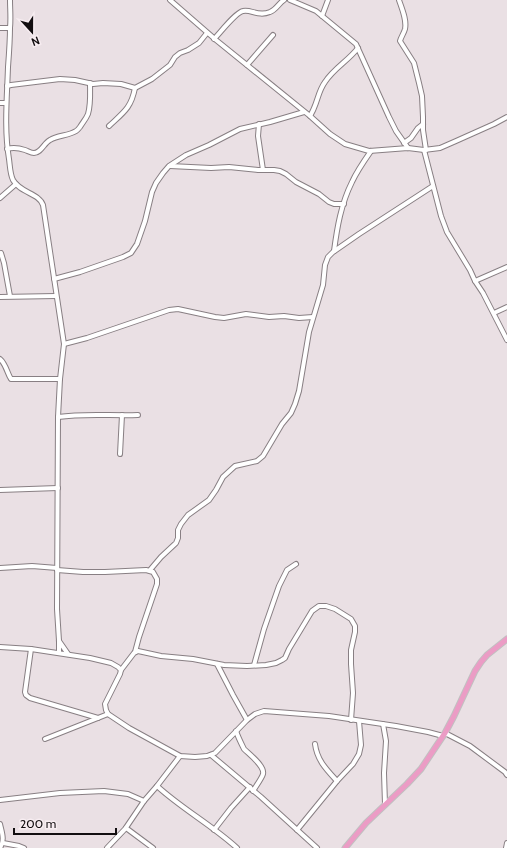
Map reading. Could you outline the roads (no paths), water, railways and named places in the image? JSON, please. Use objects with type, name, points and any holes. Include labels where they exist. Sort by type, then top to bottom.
[{"type":"main road","points":[[345,848],[366,823],[421,769],[454,716],[475,671],[487,655],[507,639]]},
{"type":"street","points":[[10,0],[6,103],[7,149],[11,173],[16,184],[21,189],[42,201],[64,344],[58,417],[57,609],[59,653]]},
{"type":"street","points":[[170,0],[214,39],[310,116],[330,134],[345,144],[356,148],[371,150],[408,148],[425,150],[440,148],[507,118]]},
{"type":"street","points":[[214,39],[242,11],[245,10],[258,14],[270,12],[284,0]]},
{"type":"street","points":[[290,0],[316,11],[356,44],[386,111],[408,148]]},
{"type":"street","points":[[322,16],[328,0]]},
{"type":"street","points":[[399,0],[406,24],[400,41],[416,68],[422,96],[425,150],[441,216],[447,232],[483,293],[507,340]]},
{"type":"street","points":[[0,28],[10,28]]},
{"type":"street","points":[[7,86],[60,79],[75,80],[93,84],[122,84],[135,88],[152,79],[170,65],[175,57],[199,42],[207,33]]},
{"type":"street","points":[[247,65],[273,35]]},
{"type":"street","points":[[310,116],[324,82],[334,70],[358,48]]},
{"type":"street","points":[[7,149],[20,148],[35,153],[50,140],[78,130],[88,114],[90,83]]},
{"type":"street","points":[[109,126],[130,105],[134,98],[135,88]]},
{"type":"street","points":[[0,103],[6,103]]},
{"type":"street","points":[[54,279],[87,270],[131,253],[137,244],[146,222],[152,192],[162,173],[186,155],[240,129],[304,112]]},
{"type":"street","points":[[259,124],[258,136],[263,170]]},
{"type":"street","points":[[404,143],[411,138],[423,124]]},
{"type":"street","points":[[334,251],[344,204],[353,180],[371,150]]},
{"type":"street","points":[[170,166],[211,168],[229,167],[280,171],[296,182],[319,194],[329,202],[334,204],[344,204]]},
{"type":"street","points":[[0,198],[16,184]]},
{"type":"street","points":[[150,570],[176,543],[178,538],[178,530],[188,515],[209,500],[223,477],[235,466],[257,461],[263,456],[282,424],[291,413],[295,404],[301,380],[306,346],[328,257],[334,251],[382,218],[433,186]]},
{"type":"street","points":[[1,253],[10,296]]},
{"type":"street","points":[[475,281],[507,266]]},
{"type":"street","points":[[0,296],[56,296]]},
{"type":"street","points":[[494,313],[507,307]]},
{"type":"street","points":[[64,344],[87,338],[169,310],[178,309],[224,318],[246,314],[269,317],[313,317]]},
{"type":"street","points":[[0,359],[11,379],[60,379]]},
{"type":"street","points":[[58,417],[94,414],[138,415]]},
{"type":"street","points":[[120,454],[122,415]]},
{"type":"street","points":[[0,490],[58,488]]},
{"type":"street","points":[[254,665],[264,629],[279,586],[287,570],[296,564]]},
{"type":"street","points":[[0,568],[32,566],[82,572],[150,570],[153,572],[156,576],[157,584],[135,653],[121,670],[106,704],[106,710],[108,714],[129,728],[180,756],[207,756],[215,753],[247,720],[255,714],[264,711],[329,716],[444,734],[470,746],[507,775]]},
{"type":"street","points":[[135,653],[139,651],[161,656],[193,659],[230,666],[276,663],[286,658],[289,649],[312,611],[319,606],[326,606],[335,609],[351,619],[355,626],[351,650],[353,693],[351,720]]},
{"type":"street","points":[[59,641],[68,654]]},
{"type":"street","points":[[0,647],[68,654],[111,663],[121,670]]},
{"type":"street","points":[[31,649],[25,692],[28,696],[39,701],[98,718]]},
{"type":"street","points":[[217,664],[247,720]]},
{"type":"street","points":[[46,739],[108,714]]},
{"type":"street","points":[[297,830],[337,781],[351,767],[360,754],[361,745],[359,721]]},
{"type":"street","points":[[383,724],[386,741],[384,773],[385,804]]},
{"type":"street","points":[[214,830],[231,808],[252,789],[263,775],[263,771],[256,760],[245,750],[236,731]]},
{"type":"street","points":[[315,744],[322,764],[337,781]]},
{"type":"street","points":[[211,755],[252,789],[317,848]]},
{"type":"street","points":[[107,848],[126,828],[144,801],[180,756]]},
{"type":"street","points":[[157,786],[237,848]]},
{"type":"street","points":[[0,800],[60,793],[104,791],[128,794],[144,801]]},
{"type":"street","points":[[0,824],[3,836],[3,843],[0,848]]},
{"type":"street","points":[[126,828],[153,848]]},
{"type":"street","points":[[3,843],[24,848]]},
{"type":"street","points":[[506,848],[507,843]]}]
